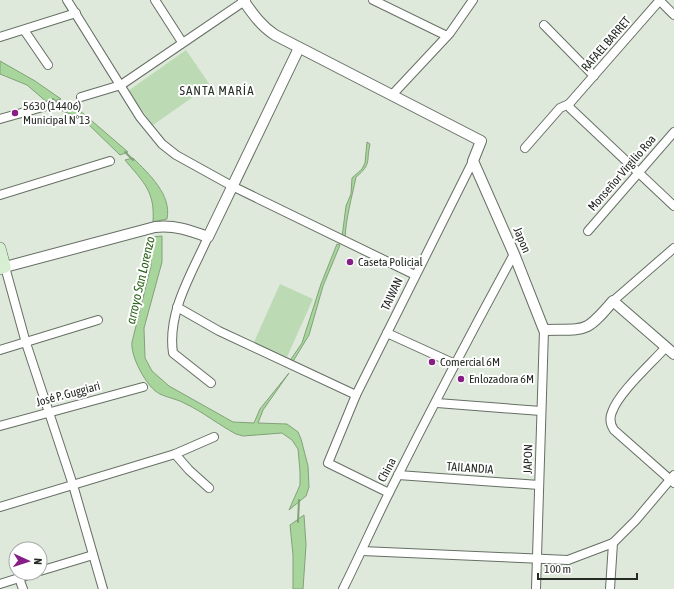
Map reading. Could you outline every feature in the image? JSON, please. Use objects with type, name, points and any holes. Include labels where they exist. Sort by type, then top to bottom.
[{"type":"main road","points":[[0,248],[2,268]]},
{"type":"street","points":[[67,0],[140,117],[162,144],[176,155],[232,186],[415,275]]},
{"type":"street","points":[[155,0],[182,42]]},
{"type":"street","points":[[373,0],[447,36]]},
{"type":"street","points":[[392,95],[447,36],[473,0]]},
{"type":"street","points":[[660,0],[674,15]]},
{"type":"street","name":"RAFAEL BARRET","points":[[525,148],[560,108],[569,104],[660,0]]},
{"type":"street","points":[[81,97],[121,85],[244,1],[264,28],[299,48],[480,140],[481,142],[472,161]]},
{"type":"street","points":[[0,36],[76,14]]},
{"type":"street","points":[[544,25],[594,76]]},
{"type":"street","points":[[24,30],[48,65]]},
{"type":"street","points":[[211,383],[173,353],[172,330],[176,307],[232,186],[299,48]]},
{"type":"street","points":[[569,104],[570,108],[674,206]]},
{"type":"street","points":[[0,119],[50,105]]},
{"type":"street","name":"Monseñor Virgilio Roa","points":[[588,231],[674,132]]},
{"type":"street","points":[[0,195],[110,161]]},
{"type":"street","name":"Japon","points":[[472,161],[514,254],[544,330]]},
{"type":"street","name":"TAIWAN","points":[[389,493],[328,462],[356,395],[472,161]]},
{"type":"street","points":[[104,589],[73,485],[2,268],[155,227],[169,225],[190,230],[208,237]]},
{"type":"street","points":[[544,330],[583,329],[594,323],[613,301],[673,250]]},
{"type":"street","name":"China","points":[[343,589],[398,475],[437,403],[454,364],[514,254]]},
{"type":"street","points":[[362,551],[568,560],[613,543],[673,479],[614,430],[610,423],[611,413],[618,400],[670,351],[613,301]]},
{"type":"street","points":[[176,307],[219,331],[356,395]]},
{"type":"street","points":[[0,350],[98,320]]},
{"type":"street","name":"JAPON","points":[[536,589],[538,558],[540,411],[544,330]]},
{"type":"street","points":[[387,333],[454,364]]},
{"type":"street","name":"José P. Guggiari","points":[[0,426],[142,387]]},
{"type":"street","points":[[437,403],[540,411]]},
{"type":"street","points":[[0,507],[174,454],[214,437]]},
{"type":"street","points":[[174,454],[209,488]]},
{"type":"street","name":"TAILANDIA","points":[[398,475],[539,485]]},
{"type":"street","points":[[610,589],[613,543]]},
{"type":"street","points":[[48,569],[93,555]]},
{"type":"shaded area","points":[[186,50],[210,85],[153,125],[128,91]]},
{"type":"shaded area","points":[[0,61],[35,81],[61,99],[48,103],[27,85],[0,74]]},
{"type":"shaded area","points":[[75,104],[78,109],[128,152],[120,155],[86,122],[76,116],[57,109]]},
{"type":"shaded area","points":[[367,142],[370,144],[368,162],[361,173],[356,177],[345,238],[342,237],[346,206],[351,194],[352,178],[362,169],[365,163]]},
{"type":"shaded area","points":[[133,158],[152,178],[163,193],[168,210],[167,219],[153,222],[152,202],[147,188],[125,160]]},
{"type":"shaded area","points":[[162,236],[162,262],[144,328],[145,358],[152,371],[169,386],[233,422],[254,423],[260,409],[289,373],[263,410],[258,423],[287,424],[298,432],[301,439],[308,466],[309,487],[306,496],[289,510],[300,485],[298,449],[292,440],[282,433],[243,436],[236,434],[192,407],[155,391],[140,371],[132,348],[132,342],[151,266],[151,237]]},
{"type":"shaded area","points":[[337,244],[340,245],[323,286],[309,335],[292,363],[289,362],[302,343],[321,284]]},
{"type":"shaded area","points":[[280,284],[313,299],[287,357],[254,342]]},
{"type":"shaded area","points":[[304,515],[306,545],[303,589],[293,589],[293,555],[290,525]]},
{"type":"waterway","name":"arroyo San Lorenzo","points":[[53,99],[64,108]]},
{"type":"waterway","name":"arroyo San Lorenzo","points":[[125,152],[133,160]]},
{"type":"waterway","name":"arroyo San Lorenzo","points":[[298,522],[299,500]]},
{"type":"place","name":"5630 (14406) Municipal Nº13","points":[[15,113]]},
{"type":"place","name":"Caseta Policial","points":[[350,262]]},
{"type":"place","name":"Comercial 6M","points":[[432,362]]},
{"type":"place","name":"Enlozadora 6M","points":[[461,379]]},
{"type":"district","name":"SANTA MARÍA","points":[[217,90]]}]
